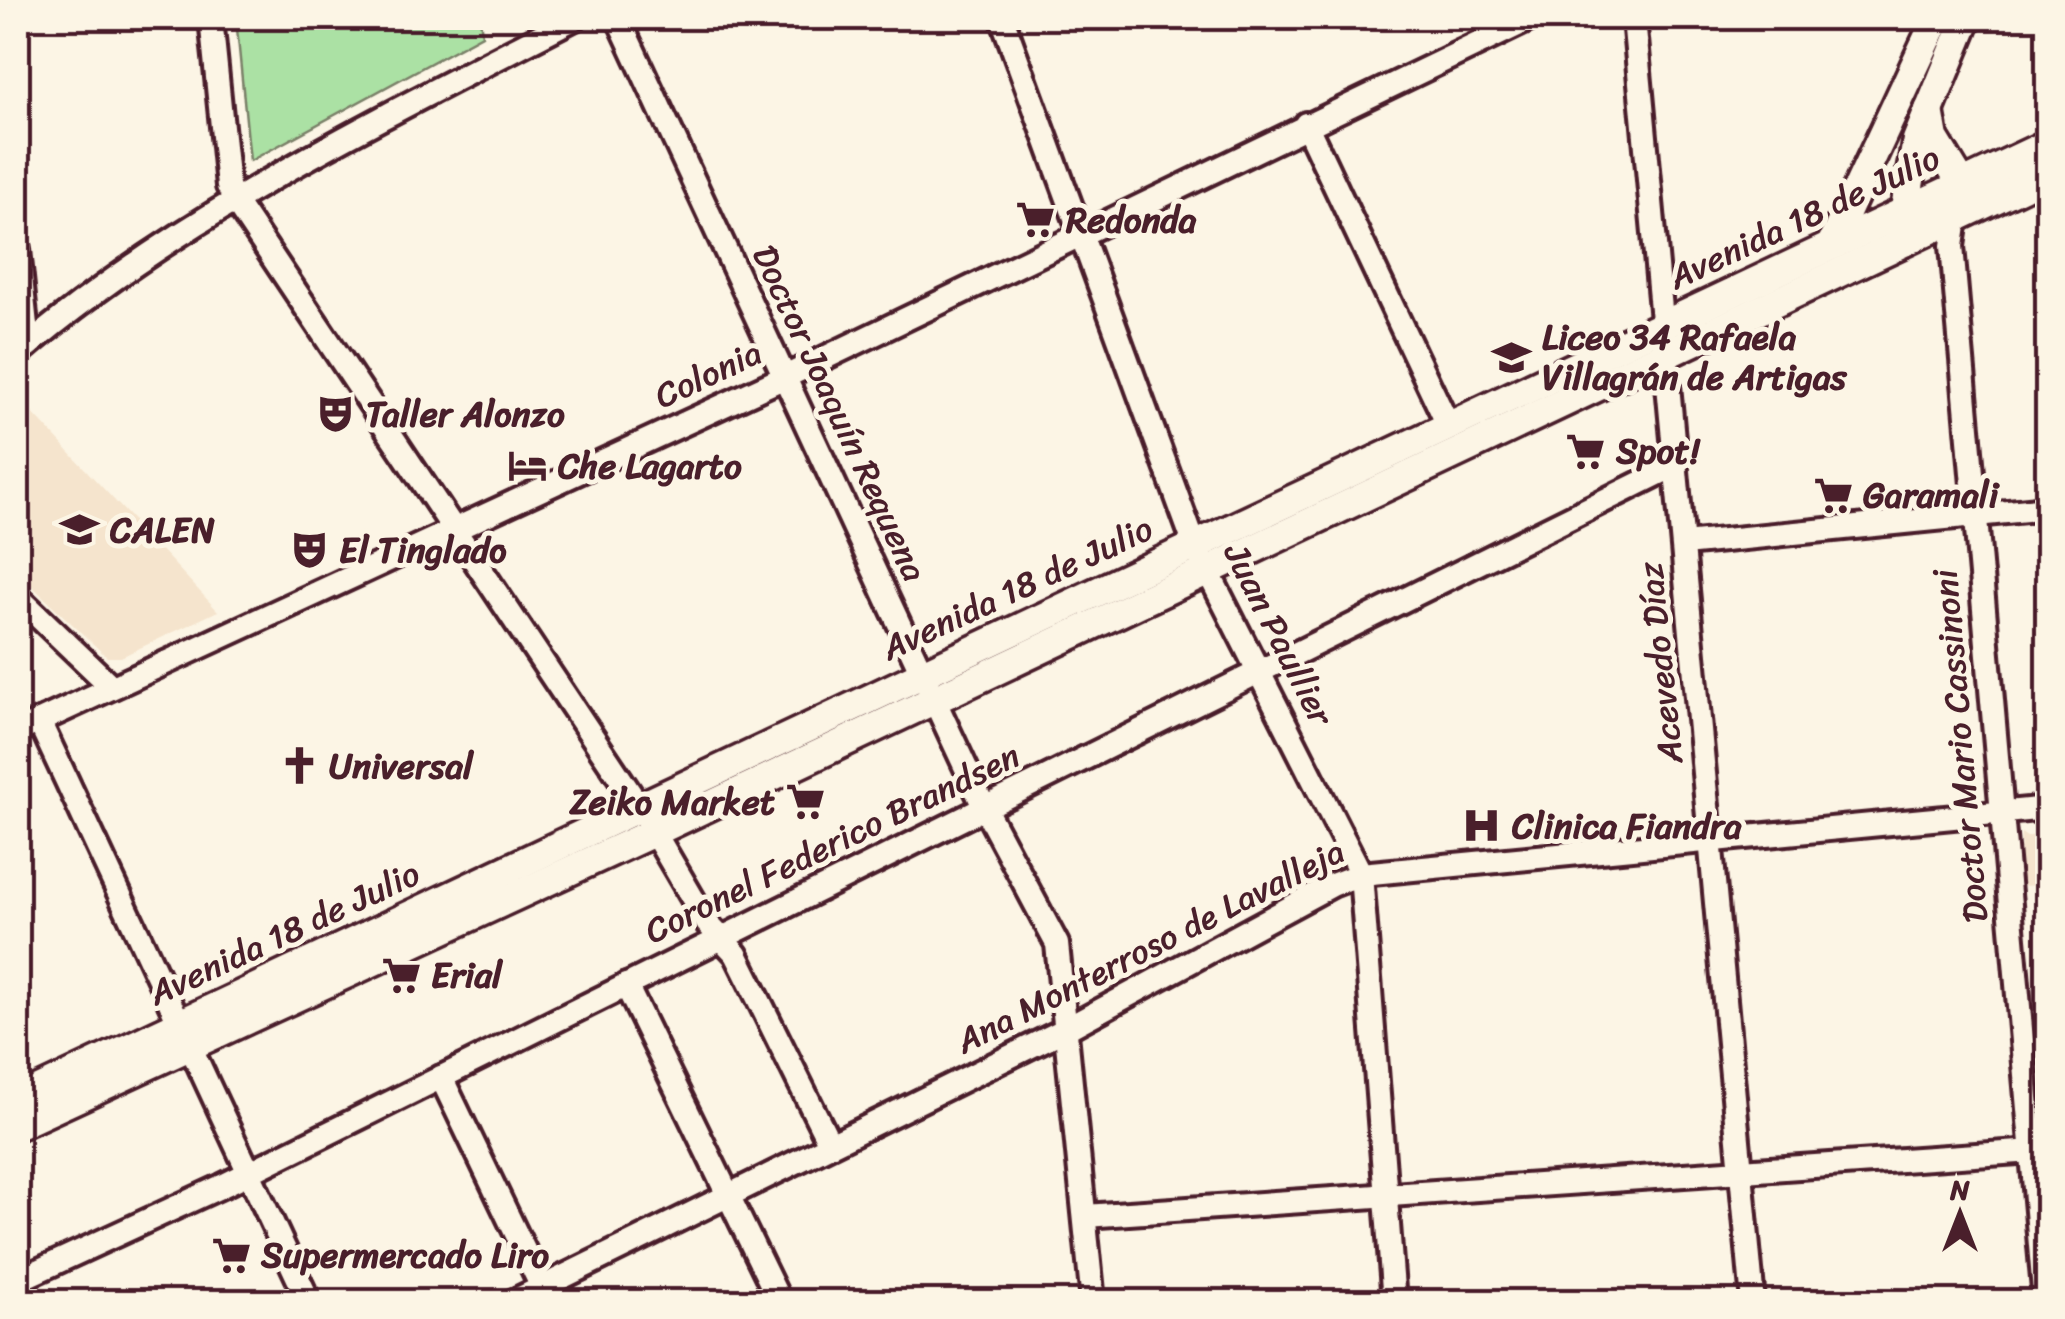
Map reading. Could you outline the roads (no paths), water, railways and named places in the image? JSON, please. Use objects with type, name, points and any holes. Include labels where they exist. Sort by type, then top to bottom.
[{"type":"main road","points":[[1899,242],[1917,140],[1929,108],[1946,21]]},
{"type":"main road","points":[[1832,243],[1946,21]]},
{"type":"main road","points":[[1929,108],[1934,138],[1962,184]]},
{"type":"main road","name":"Avenida 18 de Julio","points":[[18,1125],[183,1036],[1665,339],[1832,243],[2048,144]]},
{"type":"main road","name":"Avenida 18 de Julio","points":[[1200,557],[1448,425],[1899,242],[2048,174]]},
{"type":"main road","name":"Avenida 18 de Julio","points":[[18,1100],[183,1036]]},
{"type":"street","points":[[211,18],[228,186],[235,202],[647,820],[707,923],[736,954],[830,1144]]},
{"type":"street","points":[[23,350],[235,202],[575,18]]},
{"type":"street","name":"Doctor Joaquín Requena","points":[[618,18],[984,807],[1056,944],[1068,1028],[1093,1302]]},
{"type":"street","name":"Juan Paullier","points":[[1002,18],[1200,557],[1361,874],[1394,1302]]},
{"type":"street","name":"Colonia","points":[[28,726],[785,377],[1532,18]]},
{"type":"street","name":"Acevedo Díaz","points":[[1634,18],[1753,1302]]},
{"type":"street","points":[[1306,124],[1448,425]]},
{"type":"street","name":"Doctor Mario Cassinoni","points":[[1962,184],[1952,246],[2001,812],[2040,1151],[2045,1302]]},
{"type":"street","points":[[18,249],[23,350]]},
{"type":"street","name":"Coronel Federico Brandsen","points":[[18,1280],[249,1172],[1676,465]]},
{"type":"street","points":[[1684,544],[2048,508]]},
{"type":"street","points":[[18,597],[112,687]]},
{"type":"street","points":[[28,726],[183,1036],[309,1302]]},
{"type":"street","name":"Ana Monterroso de Lavalleja","points":[[512,1302],[546,1294],[729,1194],[1068,1028],[1332,885],[1361,874],[2048,808]]},
{"type":"street","points":[[626,985],[780,1302]]},
{"type":"street","points":[[441,1077],[546,1294]]},
{"type":"street","points":[[1086,1216],[2040,1151]]},
{"type":"place","name":"Redonda","points":[[1036,220]]},
{"type":"place","name":"Liceo 34 Rafaela Villagrán de Artigas","points":[[1512,357]]},
{"type":"place","name":"Taller Alonzo","points":[[336,414]]},
{"type":"place","name":"Spot!","points":[[1586,451]]},
{"type":"place","name":"Che Lagarto","points":[[528,466]]},
{"type":"place","name":"Garamali","points":[[1833,495]]},
{"type":"place","name":"CALEN","points":[[80,530]]},
{"type":"place","name":"El Tinglado","points":[[309,550]]},
{"type":"place","name":"Universal","points":[[299,766]]},
{"type":"place","name":"Zeiko Market","points":[[805,802]]},
{"type":"place","name":"Clinica Fiandra","points":[[1482,826]]},
{"type":"place","name":"Erial","points":[[401,975]]},
{"type":"place","name":"Supermercado Liro","points":[[231,1255]]}]
